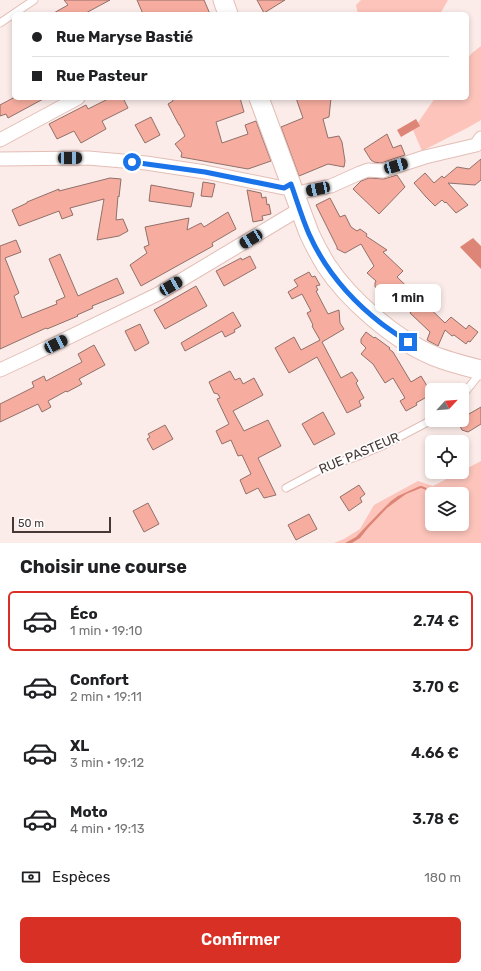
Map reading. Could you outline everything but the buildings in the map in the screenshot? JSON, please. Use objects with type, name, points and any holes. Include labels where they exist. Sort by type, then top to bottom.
[{"type":"street","points":[[223,0],[227,12]]},
{"type":"street","points":[[0,140],[74,100]]},
{"type":"street","points":[[260,100],[309,233],[319,254],[341,284],[361,306],[408,342],[441,358],[481,371]]},
{"type":"street","points":[[0,370],[158,294],[295,196],[306,191],[332,186],[368,170],[382,170],[425,157],[476,145],[481,138]]},
{"type":"street","points":[[0,159],[88,158],[146,163],[205,172],[284,188],[295,196]]},
{"type":"lane","points":[[16,12],[34,0]]},
{"type":"lane","points":[[0,23],[12,15]]},
{"type":"lane","points":[[469,387],[481,371]]},
{"type":"lane","name":"RUE PASTEUR","points":[[286,488],[327,466],[353,458],[384,445],[425,424]]},
{"type":"shaded area","points":[[361,0],[448,0],[441,12],[358,12],[356,5]]},
{"type":"shaded area","points":[[481,46],[481,120],[422,151],[413,130],[434,100],[469,100],[469,57]]},
{"type":"shaded area","points":[[416,119],[420,126],[401,137],[397,130]]},
{"type":"shaded area","points":[[473,238],[481,246],[481,269],[460,247]]},
{"type":"shaded area","points":[[481,461],[481,543],[334,543],[344,539],[360,529],[374,505],[418,481],[433,486],[446,479],[469,479],[469,467]]},
{"type":"shaded area","points":[[420,486],[425,488],[425,490],[421,488],[406,494],[387,508],[360,538],[352,543],[345,543],[356,537],[391,501],[398,496]]},
{"type":"route","points":[[132,162],[205,172],[284,188],[291,184],[309,233],[319,254],[327,266],[350,295],[361,306],[408,342]]}]
